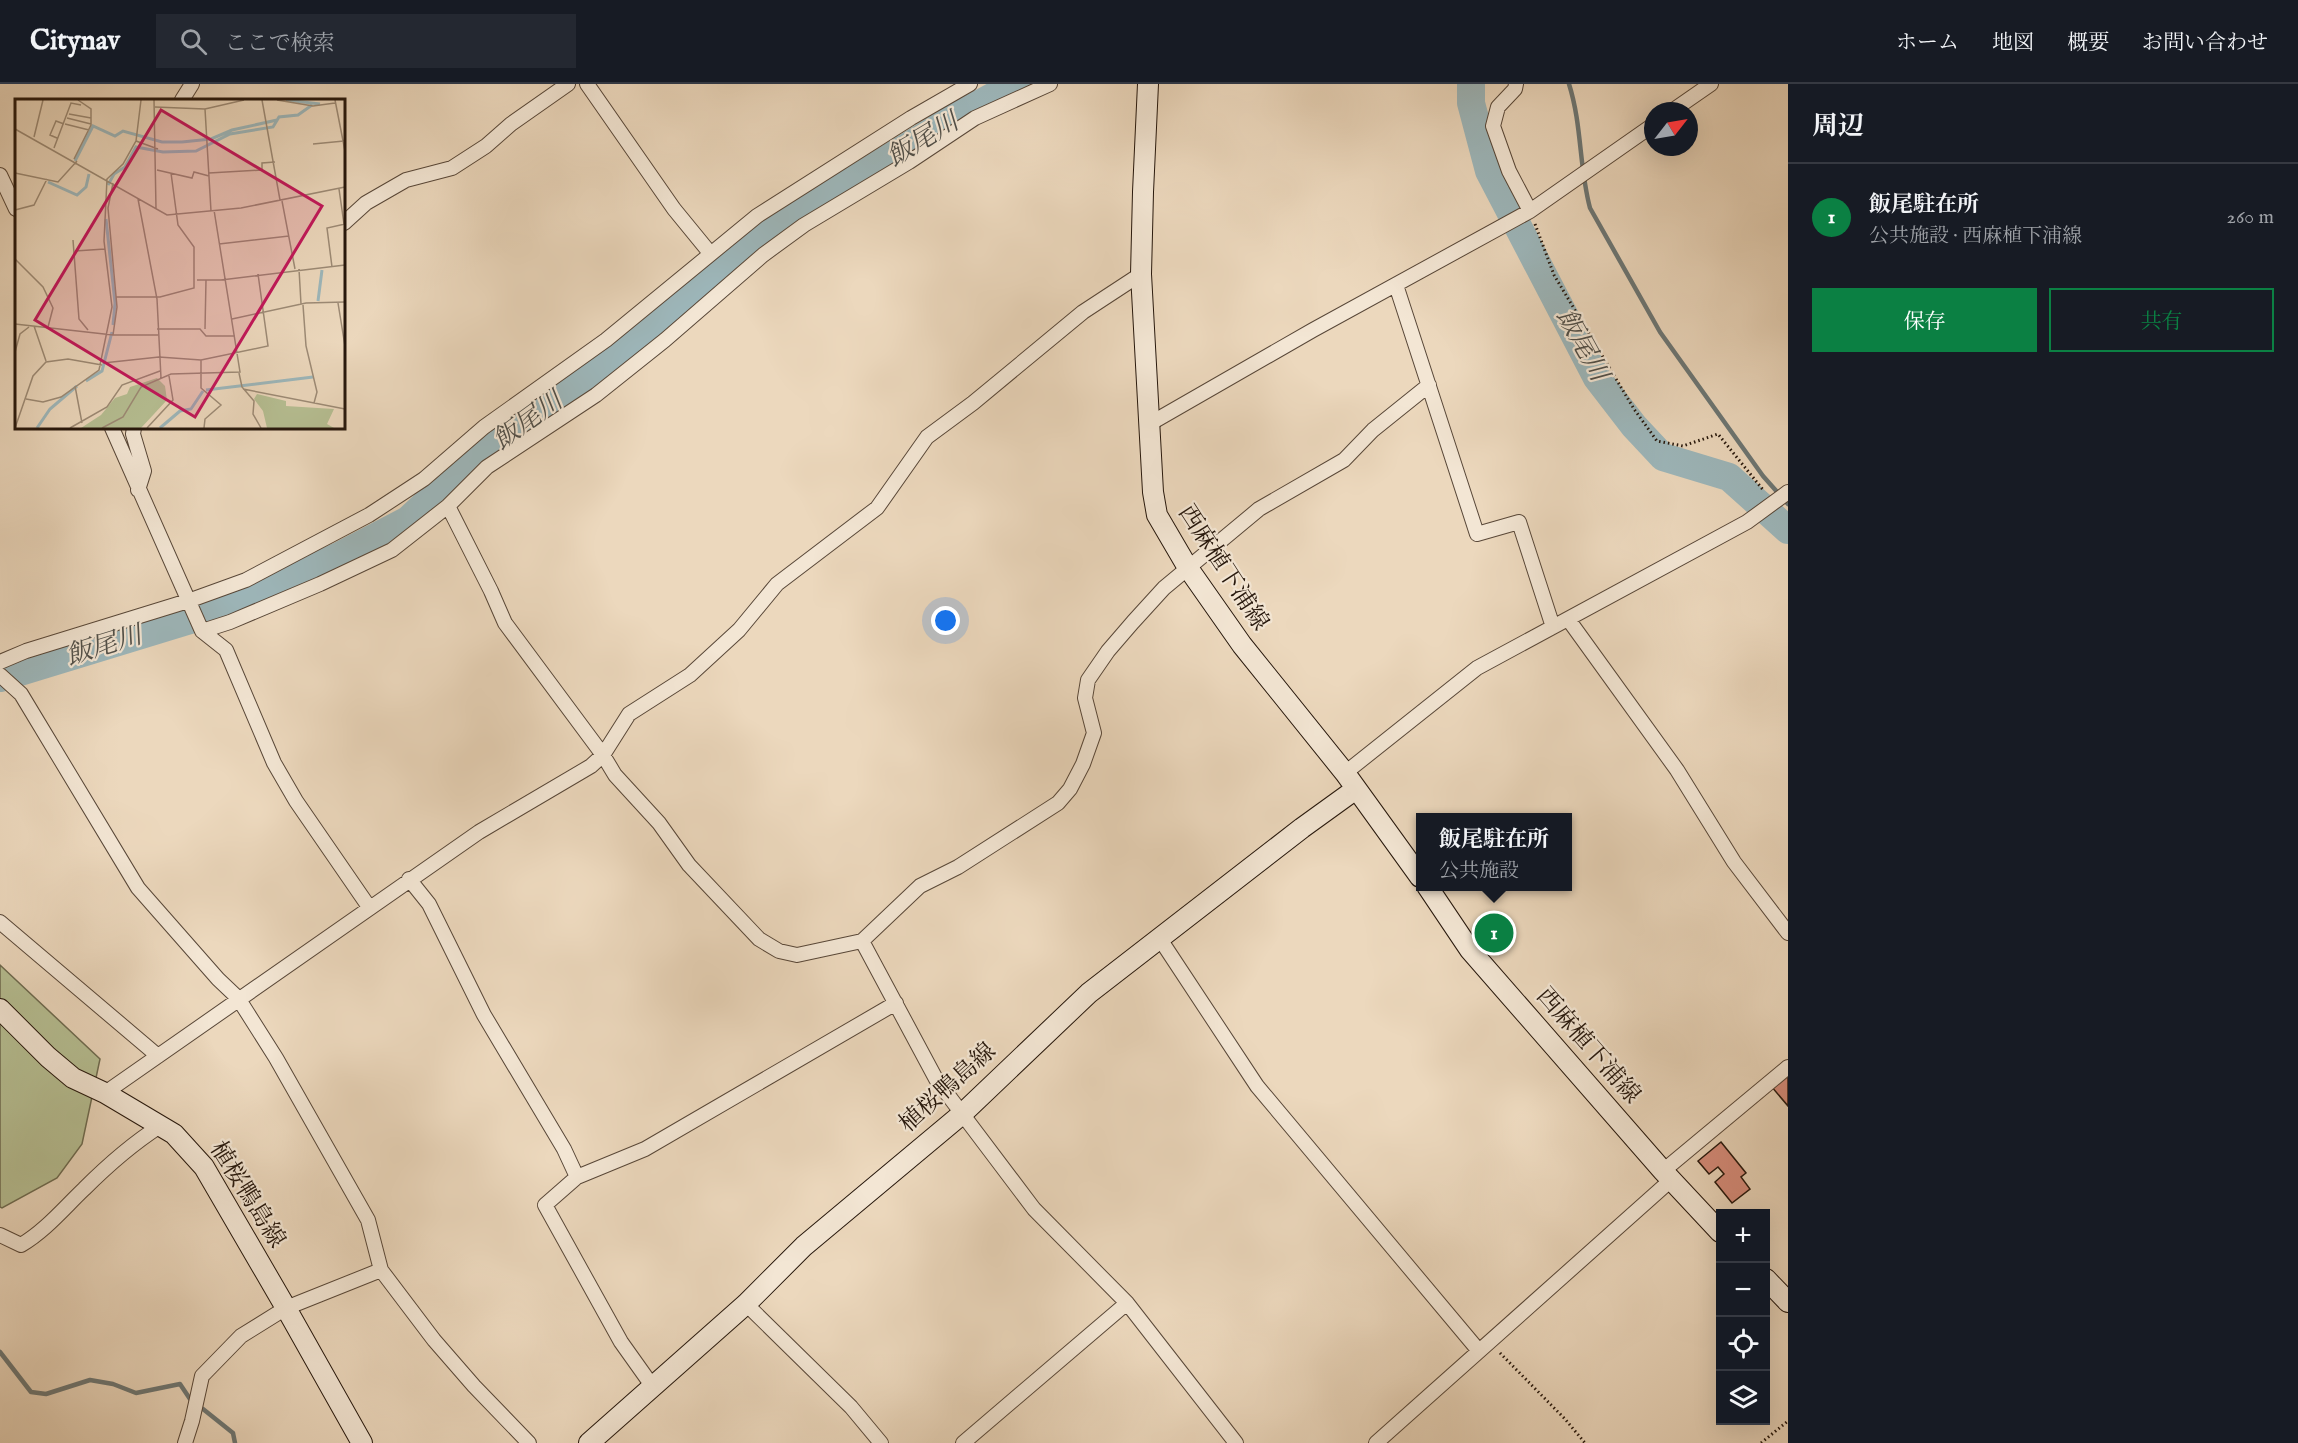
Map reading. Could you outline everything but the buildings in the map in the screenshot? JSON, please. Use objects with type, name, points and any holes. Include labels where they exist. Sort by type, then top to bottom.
[{"type":"main road","name":"西麻植下浦線","points":[[1148,84],[1142,274],[1153,492],[1157,515],[1188,568],[1242,645],[1351,781],[1416,871]]},
{"type":"main road","name":"植桜鴨島線","points":[[589,1443],[746,1304],[804,1246],[963,1114],[1089,993],[1302,828],[1351,781]]},
{"type":"main road","name":"西麻植下浦線","points":[[1430,891],[1470,950],[1667,1176],[1716,1228]]},
{"type":"main road","name":"植桜鴨島線","points":[[0,1009],[48,1057],[73,1078],[105,1093],[174,1134],[204,1167],[362,1443]]},
{"type":"main road","points":[[1770,1283],[1788,1302]]},
{"type":"street","points":[[183,99],[192,84]]},
{"type":"street","points":[[345,222],[366,203],[406,180],[452,168],[486,146],[511,124],[568,84]]},
{"type":"street","points":[[588,84],[674,209],[710,253]]},
{"type":"street","points":[[0,662],[246,580],[369,514],[423,479],[484,427],[606,340],[757,216],[911,118],[970,84]]},
{"type":"street","points":[[202,631],[230,622],[310,588],[392,550],[448,506],[488,467],[596,395],[665,340],[763,255],[804,225],[909,162],[975,118],[1050,84]]},
{"type":"street","points":[[1516,84],[1515,89],[1498,107],[1493,126],[1509,171],[1530,211]]},
{"type":"street","points":[[1685,102],[1711,84]]},
{"type":"street","points":[[1151,423],[1313,330],[1530,211],[1644,131]]},
{"type":"street","points":[[0,175],[13,195]]},
{"type":"street","points":[[105,1093],[409,879],[479,832],[591,766],[603,755],[629,714],[690,675],[739,630],[777,584],[877,508],[927,437],[973,403],[1083,312],[1142,274]]},
{"type":"street","points":[[1396,285],[1477,534],[1520,522],[1554,627]]},
{"type":"street","points":[[448,506],[505,623],[603,755],[615,775],[659,823],[689,865],[759,939],[779,951],[797,954],[862,941],[920,886],[958,867],[1058,803],[1070,789],[1083,764],[1094,733],[1085,698],[1088,680],[1127,629],[1164,588],[1259,508],[1344,460],[1373,430],[1429,385]]},
{"type":"street","points":[[112,429],[202,631],[226,650],[274,763],[296,801],[369,907]]},
{"type":"street","points":[[134,429],[133,434],[144,471],[138,490]]},
{"type":"street","points":[[1351,781],[1477,668],[1747,522],[1788,492]]},
{"type":"street","points":[[1568,619],[1677,770],[1734,862],[1788,933]]},
{"type":"street","points":[[0,675],[21,694],[138,888],[218,979],[238,998],[276,1058],[368,1220],[381,1270],[454,1363],[529,1443]]},
{"type":"street","points":[[409,879],[429,904],[484,1014],[564,1149],[577,1178]]},
{"type":"street","points":[[0,922],[158,1056]]},
{"type":"street","points":[[1160,939],[1257,1086],[1484,1346]]},
{"type":"street","points":[[862,941],[936,1079],[1034,1209],[1127,1303],[1236,1443]]},
{"type":"street","points":[[653,1387],[621,1342],[545,1205],[577,1178],[645,1149],[896,1003]]},
{"type":"street","points":[[1376,1443],[1788,1067]]},
{"type":"street","points":[[0,1235],[21,1245],[36,1236],[134,1143],[159,1126]]},
{"type":"street","points":[[185,1443],[202,1376],[242,1336],[286,1308],[381,1270]]},
{"type":"street","points":[[963,1443],[1127,1303]]},
{"type":"street","points":[[746,1304],[851,1407],[881,1443]]},
{"type":"path","points":[[1530,211],[1554,275],[1634,409],[1657,441],[1683,446],[1718,434],[1774,502]]},
{"type":"path","points":[[1484,1346],[1565,1419],[1585,1443]]},
{"type":"path","points":[[1761,1443],[1788,1421]]},
{"type":"green space","points":[[0,965],[100,1059],[82,1144],[57,1178],[2,1208],[0,1207]]},
{"type":"waterway","name":"飯尾川","points":[[0,678],[216,612],[341,555],[408,520],[469,463],[575,386],[761,237],[955,117],[1016,84]]},
{"type":"waterway","name":"飯尾川","points":[[1471,84],[1471,103],[1489,171],[1597,378],[1634,426],[1663,457],[1729,477],[1788,530]]},
{"type":"waterway","points":[[1569,84],[1590,208],[1660,332],[1763,476],[1788,504]]},
{"type":"waterway","points":[[0,1352],[31,1392],[46,1394],[90,1380],[113,1384],[136,1393],[180,1384],[190,1399]]},
{"type":"waterway","points":[[203,1409],[233,1433],[235,1443]]},
{"type":"place","name":"飯尾駐在所","points":[[1494,933]]}]
